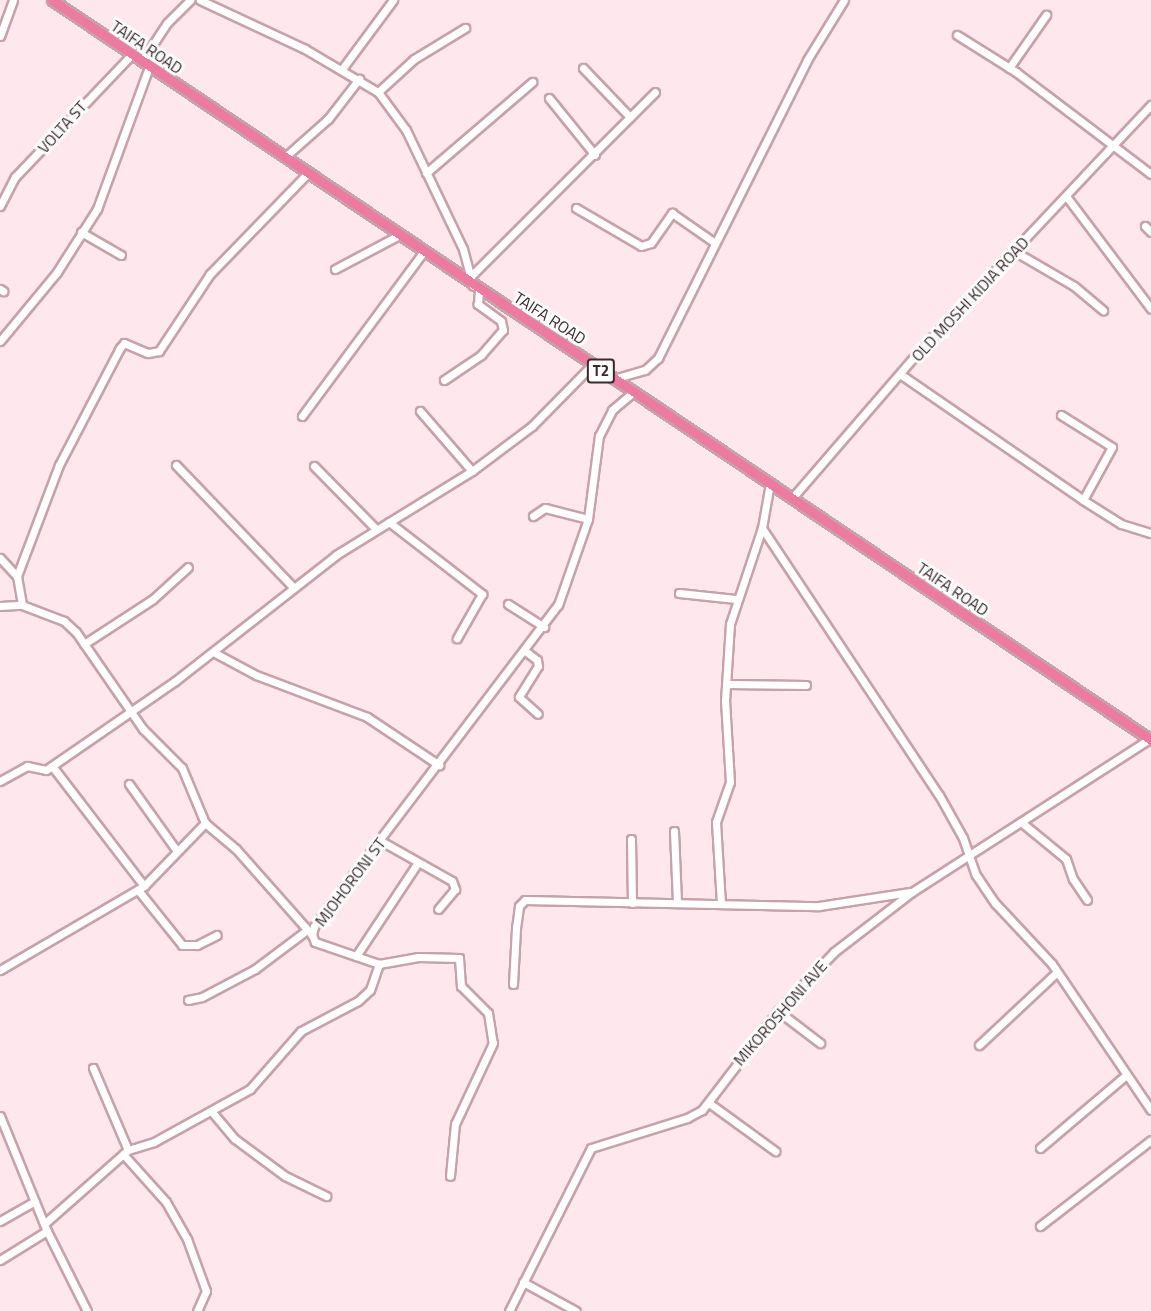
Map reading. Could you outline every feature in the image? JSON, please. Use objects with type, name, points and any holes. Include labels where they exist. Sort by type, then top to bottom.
[{"type":"highway","name":"TAIFA ROAD","points":[[52,0],[475,284],[632,393],[793,497],[1151,739]]},
{"type":"street","points":[[0,36],[13,0]]},
{"type":"street","points":[[0,341],[57,272],[97,209],[111,174],[145,64],[167,24],[190,0]]},
{"type":"street","points":[[200,0],[359,79],[378,92],[406,130],[449,217],[475,284],[478,304],[501,321],[503,330],[481,355],[444,381]]},
{"type":"street","points":[[342,69],[393,0]]},
{"type":"street","points":[[613,379],[653,366],[807,60],[844,0]]},
{"type":"street","points":[[1009,68],[1046,15]]},
{"type":"street","points":[[378,92],[414,59],[465,28]]},
{"type":"street","points":[[957,34],[1009,68],[1151,174]]},
{"type":"street","name":"VOLTA ST","points":[[0,206],[15,177],[132,54]]},
{"type":"street","points":[[583,68],[630,117]]},
{"type":"street","points":[[285,158],[328,120],[359,79]]},
{"type":"street","points":[[426,173],[532,82]]},
{"type":"street","points":[[475,284],[655,92]]},
{"type":"street","points":[[549,98],[595,155]]},
{"type":"street","name":"OLD MOSHI KIDIA ROAD","points":[[793,497],[900,374],[1151,105]]},
{"type":"street","points":[[22,605],[17,576],[59,465],[120,348],[124,343],[148,353],[159,351],[210,274],[308,173]]},
{"type":"street","points":[[1066,196],[1151,309]]},
{"type":"street","points":[[576,208],[641,246],[647,247],[672,213],[715,243]]},
{"type":"street","points":[[81,232],[121,255]]},
{"type":"street","points":[[335,269],[401,234]]},
{"type":"street","points":[[302,416],[424,251]]},
{"type":"street","points":[[1014,251],[1074,286],[1103,310]]},
{"type":"street","points":[[0,781],[27,766],[42,771],[52,765],[214,652],[293,587],[375,528],[389,522],[472,471],[532,426],[593,364]]},
{"type":"street","points":[[900,374],[1121,524],[1151,532]]},
{"type":"street","name":"MJOHORONI ST","points":[[379,964],[315,942],[309,933],[439,765],[524,650],[544,627],[569,581],[588,519],[599,435],[612,410],[632,393]]},
{"type":"street","points":[[420,411],[472,471]]},
{"type":"street","points":[[1061,415],[1112,447],[1083,500]]},
{"type":"street","points":[[176,465],[293,587]]},
{"type":"street","points":[[314,466],[375,528]]},
{"type":"street","points":[[721,904],[716,822],[730,782],[727,684],[730,624],[736,599],[762,528],[770,483]]},
{"type":"street","points":[[533,516],[545,508],[588,519]]},
{"type":"street","points":[[389,522],[482,594],[457,638]]},
{"type":"street","points":[[762,528],[939,795],[963,838],[966,857],[995,903],[1056,973],[1125,1076],[1151,1110]]},
{"type":"street","points":[[0,558],[17,576]]},
{"type":"street","points":[[84,644],[153,599],[188,567]]},
{"type":"street","points":[[679,593],[736,599]]},
{"type":"street","points":[[508,604],[544,627]]},
{"type":"street","points":[[0,606],[22,605],[64,621],[84,644],[129,712],[182,768],[205,823],[236,849],[309,933],[255,969],[202,997],[188,1000]]},
{"type":"street","points":[[524,650],[537,660],[538,666],[519,697],[538,714]]},
{"type":"street","points":[[214,652],[256,675],[367,717],[439,765]]},
{"type":"street","points":[[727,684],[806,686]]},
{"type":"street","name":"MIKOROSHONI AVE","points":[[508,1311],[591,1148],[687,1118],[709,1103],[778,1011],[834,952],[912,892],[1151,739]]},
{"type":"street","points":[[52,765],[182,945],[197,945],[217,935]]},
{"type":"street","points":[[129,784],[177,851]]},
{"type":"street","points":[[1021,822],[1066,859],[1073,879],[1087,900]]},
{"type":"street","points":[[0,970],[141,888],[205,823]]},
{"type":"street","points":[[674,831],[677,902]]},
{"type":"street","points":[[631,838],[632,903]]},
{"type":"street","points":[[381,841],[455,886],[438,909]]},
{"type":"street","points":[[356,956],[417,864]]},
{"type":"street","points":[[513,984],[519,906],[525,900],[819,906],[912,892]]},
{"type":"street","points":[[0,1260],[46,1227],[126,1152],[212,1112],[250,1089],[301,1031],[358,1001],[370,990],[379,964],[418,957],[459,958],[461,986],[488,1013],[493,1043],[455,1124],[450,1176]]},
{"type":"street","points":[[979,1045],[1056,973]]},
{"type":"street","points":[[778,1011],[820,1043]]},
{"type":"street","points":[[93,1068],[126,1152],[166,1202],[187,1239],[206,1291],[197,1311]]},
{"type":"street","points":[[1040,1149],[1125,1076]]},
{"type":"street","points":[[709,1103],[775,1151]]},
{"type":"street","points":[[212,1112],[235,1139],[277,1170],[326,1196]]},
{"type":"street","points":[[0,1116],[46,1227],[87,1311]]},
{"type":"street","points":[[1040,1227],[1151,1140]]},
{"type":"street","points":[[0,1221],[35,1201]]},
{"type":"street","points":[[523,1282],[576,1311]]}]
